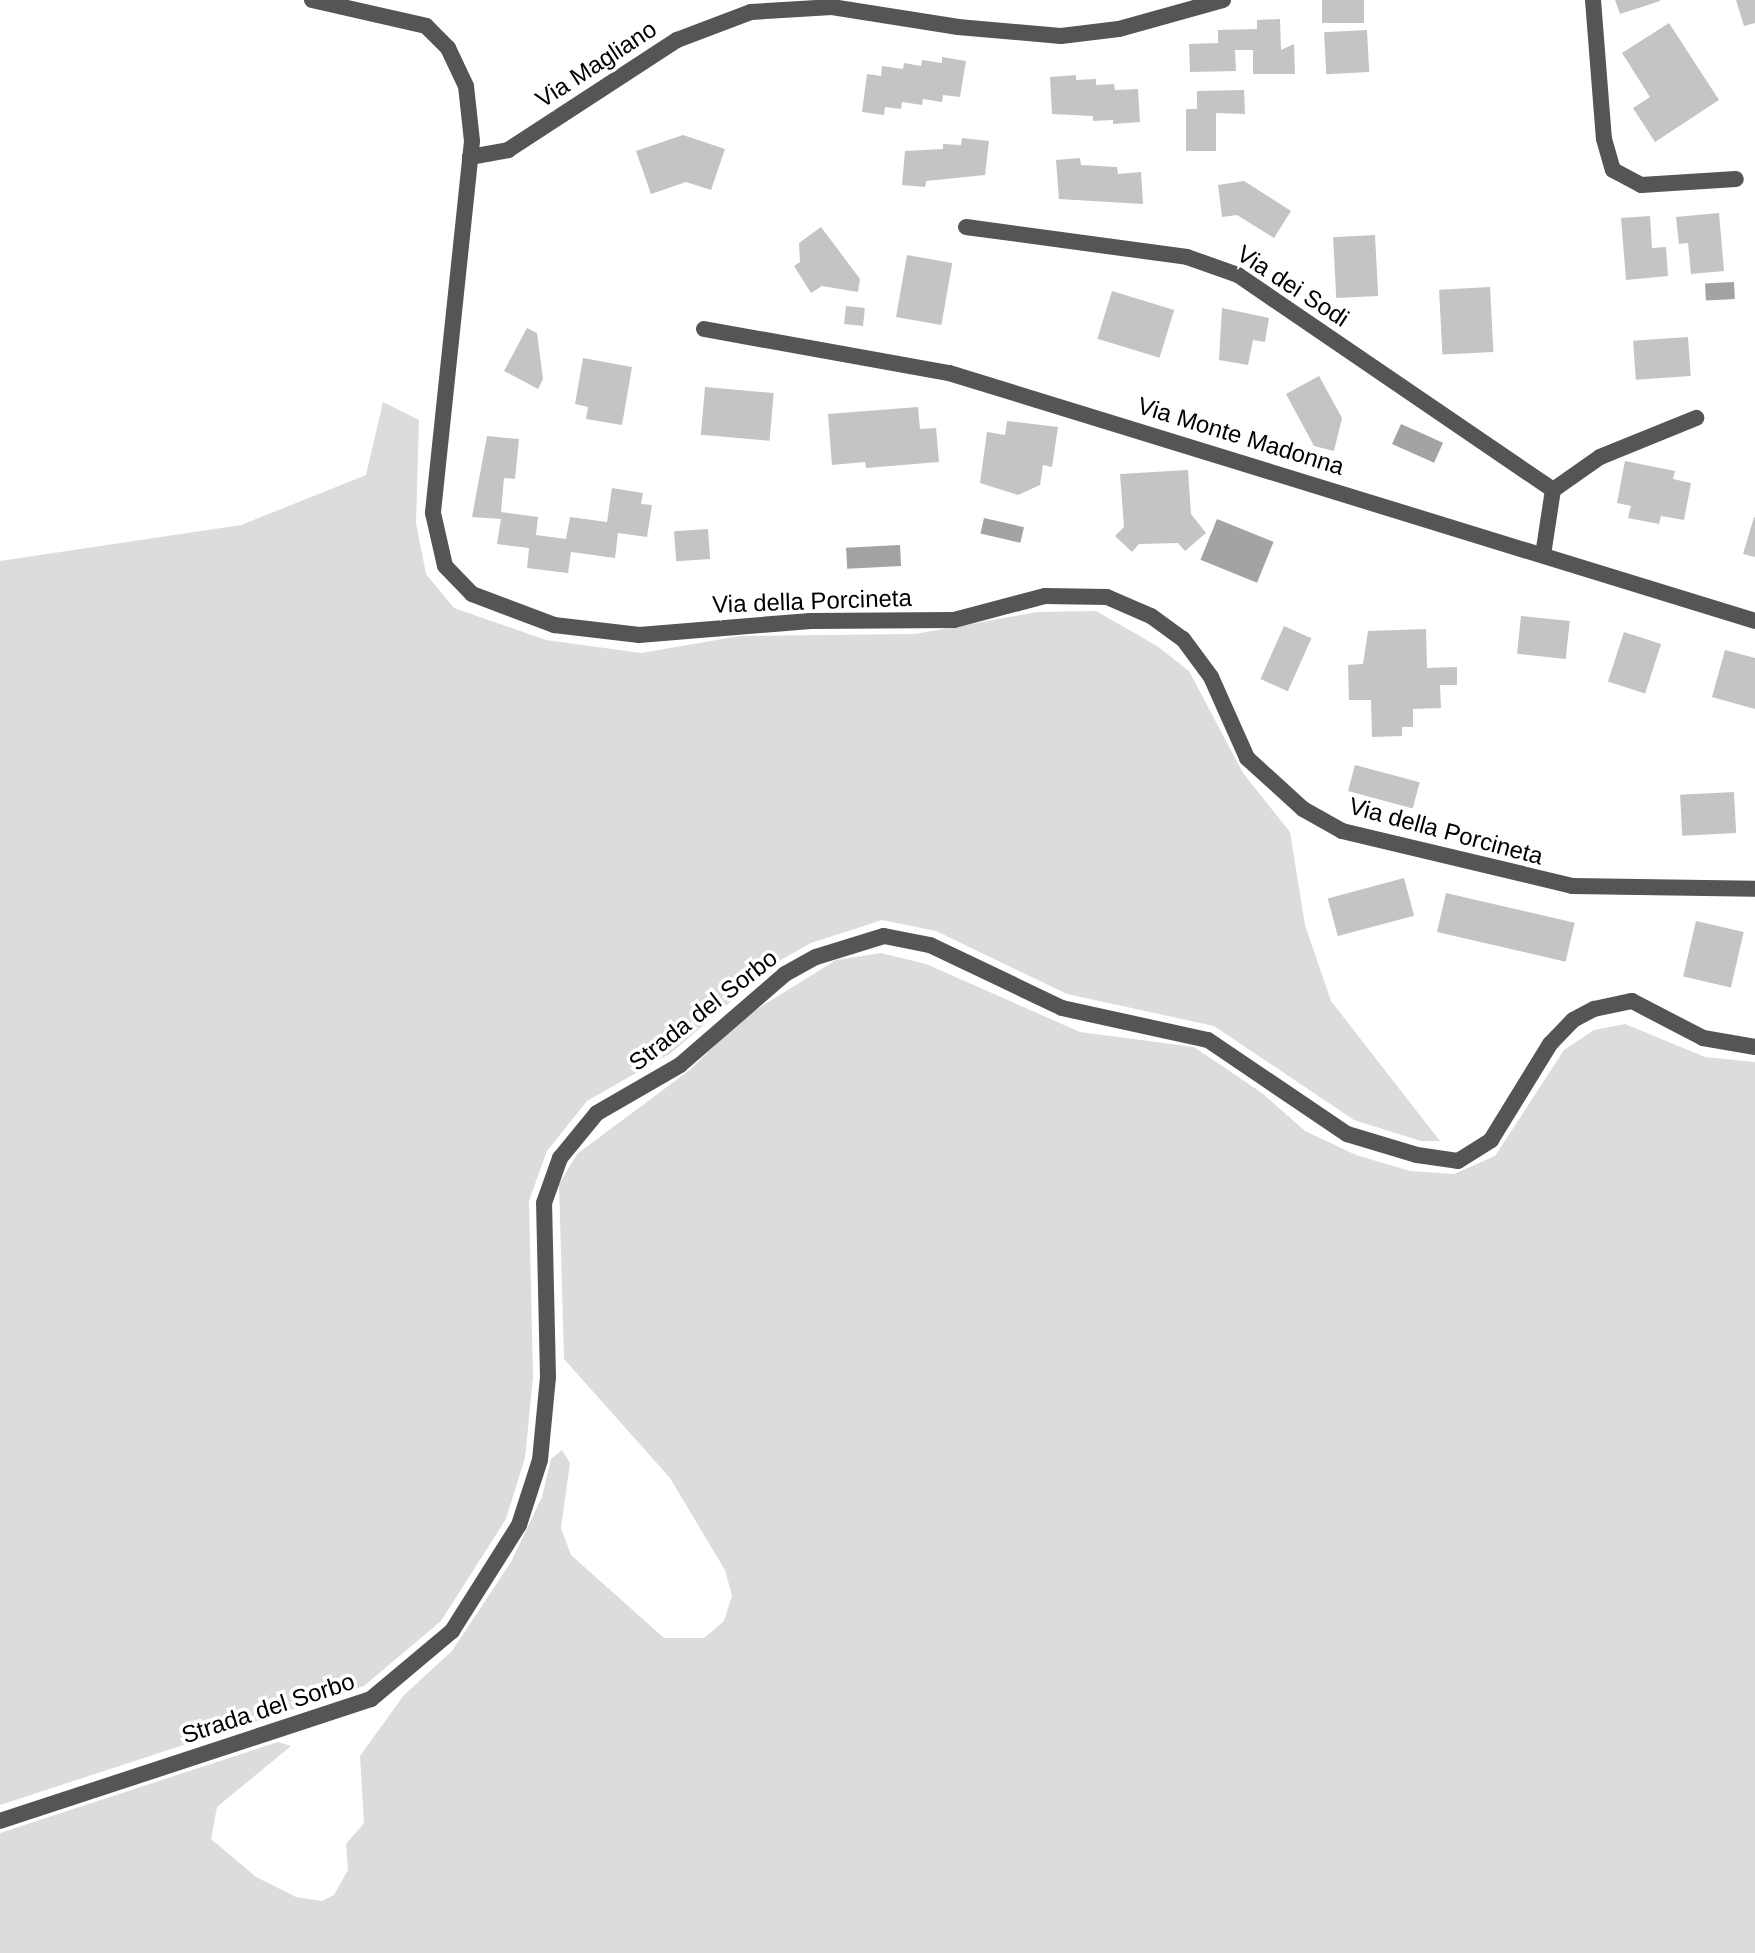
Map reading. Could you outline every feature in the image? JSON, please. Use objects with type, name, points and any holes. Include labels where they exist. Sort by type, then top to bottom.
[{"type":"street","name":"Via della Porcineta","points":[[312,0],[406,18],[434,32],[456,61],[466,86],[470,157],[433,513],[445,566],[463,588],[482,600],[554,625],[639,635],[786,622],[954,620],[1045,596],[1107,597],[1151,616],[1183,639],[1211,677],[1247,758],[1303,809],[1342,831],[1557,884],[1631,890],[1755,889]]},
{"type":"street","name":"Via Magliano","points":[[470,157],[508,150],[677,40],[751,12],[832,7],[958,27],[1061,36],[1119,29],[1223,0]]},
{"type":"street","points":[[1593,0],[1604,139],[1613,170],[1641,185],[1736,179]]},
{"type":"street","name":"Via dei Sodi","points":[[966,227],[1187,257],[1228,270],[1553,490]]},
{"type":"street","name":"Via Monte Madonna","points":[[704,329],[949,373],[1755,621]]},
{"type":"street","points":[[1543,555],[1553,490],[1600,457],[1696,418]]},
{"type":"street","name":"Strada del Sorbo","points":[[0,1821],[371,1699],[452,1631],[519,1525],[540,1460],[548,1377],[544,1203],[560,1158],[597,1113],[680,1065],[785,974],[816,957],[884,936],[930,945],[1062,1008],[1208,1040],[1347,1134],[1438,1159],[1458,1161],[1491,1140],[1550,1044],[1573,1020],[1594,1009],[1632,1001],[1703,1038],[1755,1047]]},
{"type":"shaded area","points":[[1734,282],[1735,299],[1706,300],[1705,284]]},
{"type":"shaded area","points":[[383,402],[419,420],[416,523],[426,574],[454,608],[546,640],[641,653],[740,636],[915,634],[1037,612],[1096,611],[1157,646],[1189,671],[1243,773],[1290,832],[1305,925],[1331,1001],[1440,1141],[1421,1141],[1354,1120],[1214,1026],[1067,994],[936,931],[882,920],[811,943],[777,962],[671,1053],[587,1101],[547,1151],[529,1201],[533,1377],[525,1458],[506,1519],[441,1621],[364,1686],[0,1805],[0,561],[241,525],[366,475]]},
{"type":"shaded area","points":[[1401,424],[1443,443],[1434,463],[1392,444]]},
{"type":"shaded area","points":[[984,518],[1024,527],[1020,543],[980,534]]},
{"type":"shaded area","points":[[1217,519],[1274,542],[1257,583],[1201,560]]},
{"type":"shaded area","points":[[900,545],[901,566],[847,569],[846,548]]},
{"type":"shaded area","points":[[881,953],[926,964],[1080,1032],[1194,1047],[1262,1093],[1305,1131],[1356,1155],[1410,1171],[1454,1174],[1495,1156],[1564,1050],[1594,1030],[1625,1024],[1705,1057],[1755,1062],[1755,1953],[0,1953],[0,1833],[278,1742],[291,1746],[217,1807],[211,1839],[256,1877],[296,1897],[322,1901],[334,1895],[348,1870],[346,1844],[364,1823],[360,1756],[404,1695],[452,1651],[511,1562],[542,1497],[551,1459],[562,1450],[570,1463],[561,1528],[571,1555],[664,1638],[704,1638],[724,1621],[732,1596],[725,1570],[670,1478],[564,1359],[559,1184],[577,1154],[691,1069],[741,1019],[836,960]]},
{"type":"building","points":[[1322,0],[1364,0],[1364,23],[1322,23]]},
{"type":"building","points":[[1615,0],[1660,0],[1660,1],[1620,14]]},
{"type":"building","points":[[1736,0],[1755,0],[1755,23],[1744,26]]},
{"type":"building","points":[[1280,19],[1281,50],[1294,44],[1295,74],[1253,74],[1253,50],[1235,50],[1236,71],[1190,72],[1189,44],[1218,43],[1218,30],[1257,29],[1257,20]]},
{"type":"building","points":[[1669,23],[1719,100],[1655,142],[1633,108],[1650,97],[1622,53]]},
{"type":"building","points":[[1367,30],[1369,72],[1326,74],[1324,32]]},
{"type":"building","points":[[942,57],[966,61],[960,97],[943,95],[942,102],[923,99],[922,105],[902,102],[901,109],[885,107],[884,115],[862,112],[867,74],[881,76],[882,66],[903,69],[904,63],[921,66],[922,60],[942,63]]},
{"type":"building","points":[[1076,75],[1076,80],[1096,79],[1096,85],[1114,84],[1115,90],[1138,89],[1140,122],[1113,124],[1113,120],[1093,121],[1093,116],[1052,114],[1050,77]]},
{"type":"building","points":[[1244,90],[1245,114],[1216,113],[1216,151],[1186,151],[1186,109],[1197,109],[1197,91]]},
{"type":"building","points":[[683,135],[725,149],[711,190],[686,182],[651,194],[636,151]]},
{"type":"building","points":[[962,138],[989,141],[985,175],[926,181],[925,187],[902,185],[905,151],[943,149],[943,144],[961,145]]},
{"type":"building","points":[[1080,158],[1081,165],[1117,167],[1118,174],[1141,172],[1143,204],[1059,199],[1056,160]]},
{"type":"building","points":[[1244,181],[1291,211],[1274,238],[1237,215],[1222,217],[1218,185]]},
{"type":"building","points":[[1719,213],[1724,271],[1691,274],[1688,243],[1679,244],[1676,217]]},
{"type":"building","points":[[1650,216],[1652,248],[1666,247],[1668,276],[1626,280],[1621,218]]},
{"type":"building","points":[[821,227],[860,279],[858,292],[822,286],[811,293],[794,266],[800,262],[799,243]]},
{"type":"building","points":[[1375,235],[1378,296],[1336,298],[1333,237]]},
{"type":"building","points":[[907,255],[952,263],[941,325],[896,317]]},
{"type":"building","points":[[1490,287],[1493,352],[1442,355],[1439,290]]},
{"type":"building","points":[[1112,291],[1174,310],[1160,358],[1097,339]]},
{"type":"building","points":[[846,306],[865,308],[863,326],[844,324]]},
{"type":"building","points":[[1222,308],[1269,318],[1265,342],[1253,340],[1248,365],[1219,360]]},
{"type":"building","points":[[527,328],[537,333],[543,379],[538,389],[504,371]]},
{"type":"building","points":[[1688,337],[1691,376],[1636,380],[1633,341]]},
{"type":"building","points":[[583,358],[632,367],[622,425],[586,419],[588,407],[575,404]]},
{"type":"building","points":[[1319,376],[1342,418],[1334,451],[1314,446],[1286,394]]},
{"type":"building","points":[[705,387],[774,393],[770,441],[701,435]]},
{"type":"building","points":[[918,407],[920,429],[936,428],[939,462],[866,468],[865,462],[832,465],[828,414]]},
{"type":"building","points":[[1007,421],[1058,427],[1052,467],[1043,465],[1040,485],[1018,495],[980,483],[987,432],[1005,435]]},
{"type":"building","points":[[487,436],[519,439],[515,479],[504,478],[501,512],[538,517],[536,535],[566,539],[570,517],[607,522],[612,488],[643,493],[641,504],[652,505],[647,537],[618,533],[615,558],[571,552],[568,573],[527,568],[529,548],[497,544],[501,519],[472,517]]},
{"type":"building","points":[[1625,461],[1675,471],[1673,479],[1691,483],[1684,520],[1661,516],[1659,524],[1628,518],[1631,506],[1617,503]]},
{"type":"building","points":[[1188,470],[1191,514],[1206,533],[1185,551],[1178,543],[1139,544],[1132,552],[1115,536],[1124,527],[1120,474]]},
{"type":"building","points":[[1755,517],[1755,557],[1743,554]]},
{"type":"building","points":[[708,529],[710,559],[676,561],[674,531]]},
{"type":"building","points":[[1521,616],[1570,621],[1566,659],[1517,654]]},
{"type":"building","points":[[1284,626],[1311,638],[1288,691],[1260,679]]},
{"type":"building","points":[[1426,629],[1427,668],[1457,667],[1457,685],[1440,685],[1441,708],[1413,709],[1413,727],[1402,727],[1402,736],[1372,737],[1371,700],[1349,700],[1348,665],[1363,664],[1368,631]]},
{"type":"building","points":[[1624,632],[1661,644],[1645,694],[1608,681]]},
{"type":"building","points":[[1725,650],[1755,658],[1755,709],[1712,697]]},
{"type":"building","points":[[1355,765],[1420,782],[1413,808],[1348,791]]},
{"type":"building","points":[[1734,792],[1736,833],[1682,836],[1680,795]]},
{"type":"building","points":[[1404,878],[1414,916],[1338,936],[1328,898]]},
{"type":"building","points":[[1446,893],[1575,923],[1566,962],[1437,932]]},
{"type":"building","points":[[1696,921],[1744,932],[1731,988],[1683,977]]}]
